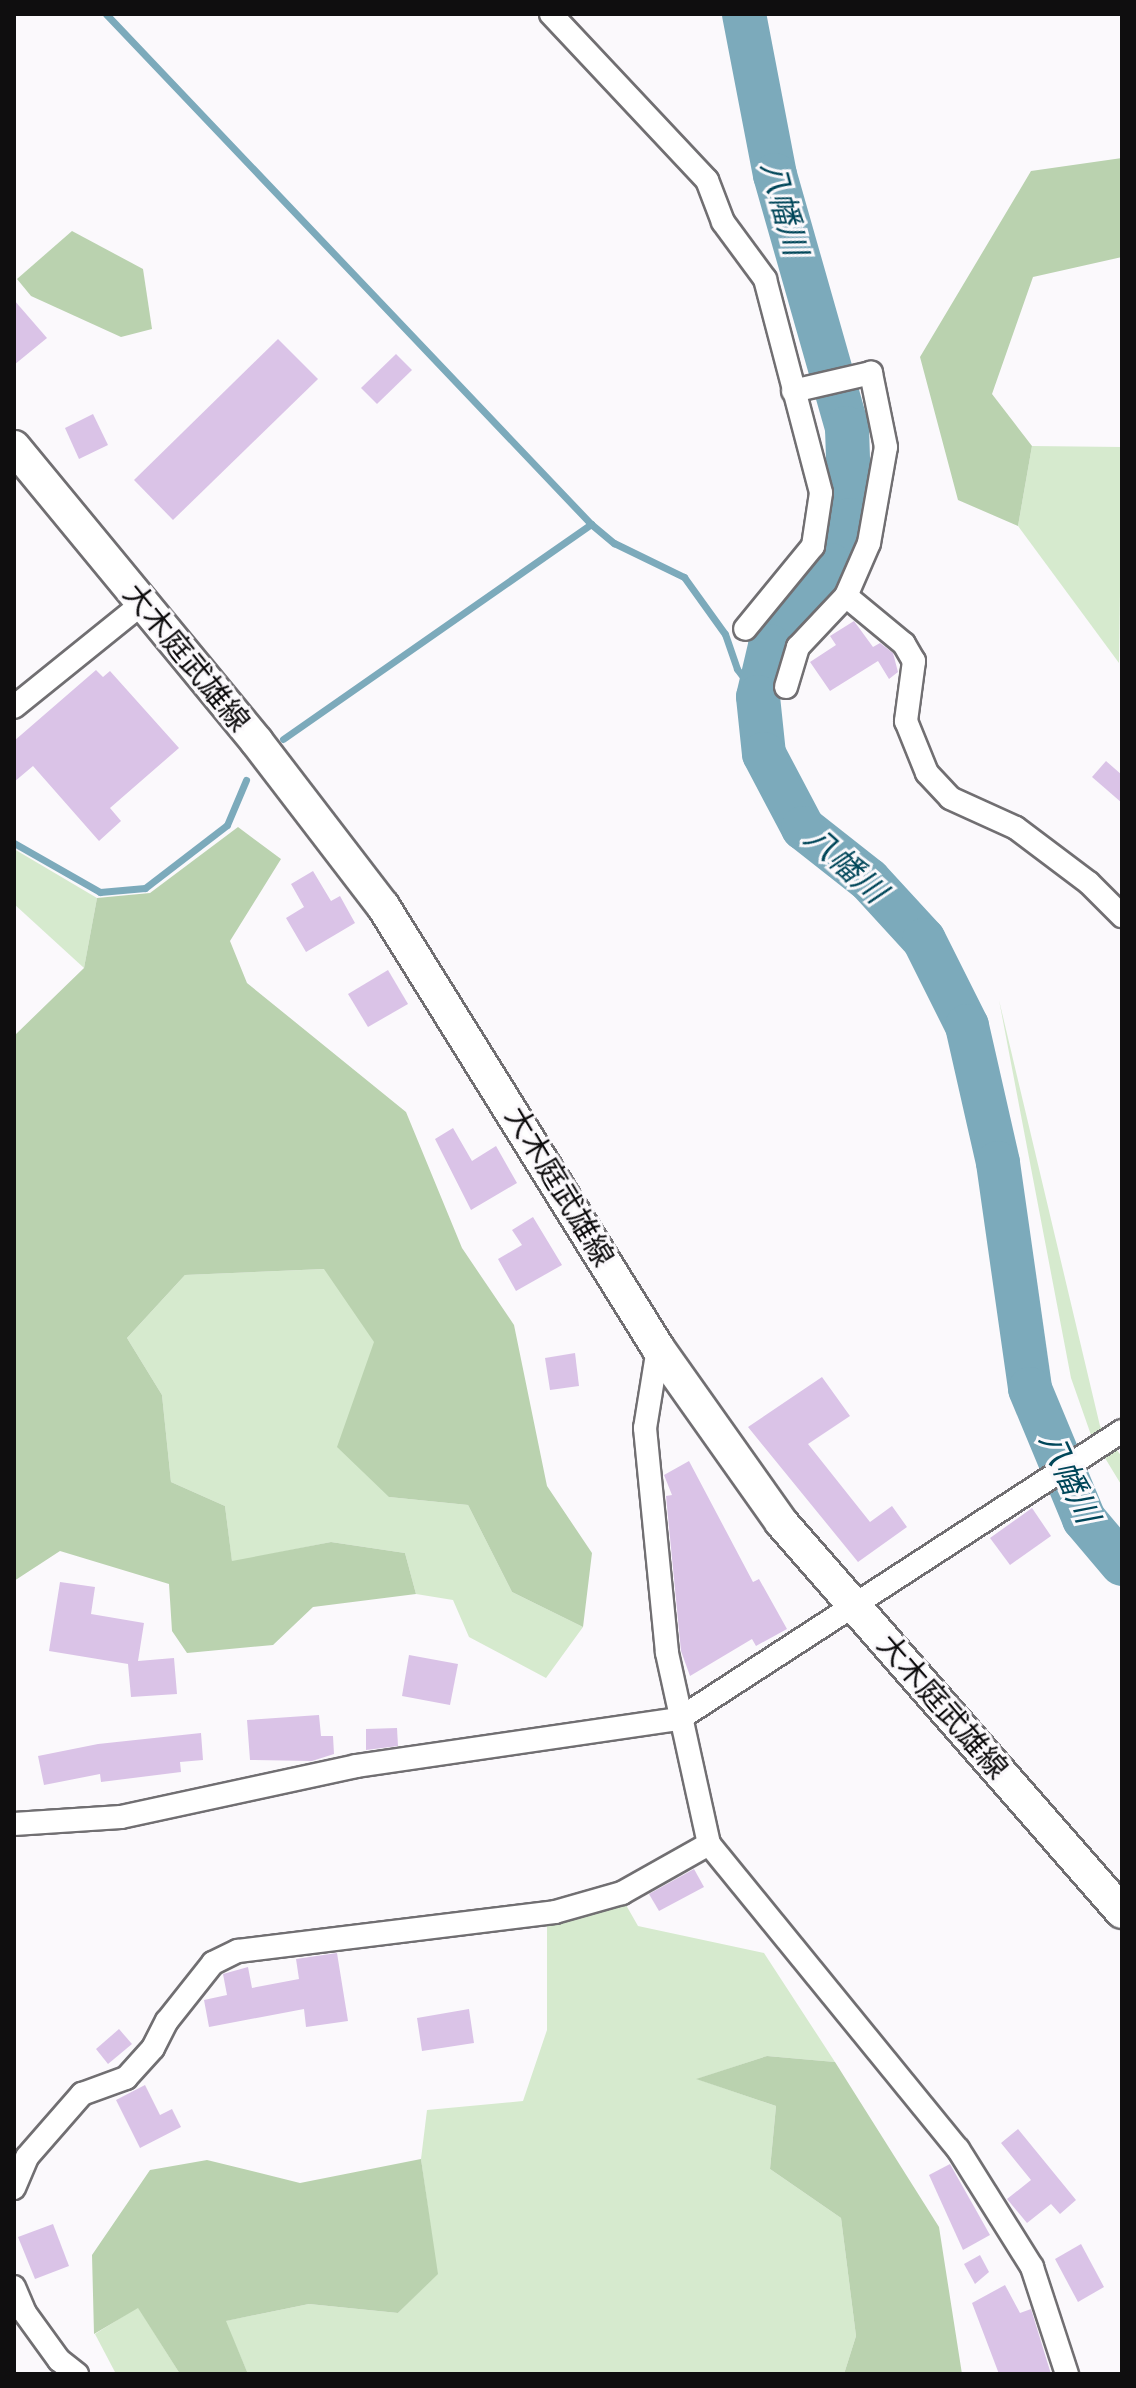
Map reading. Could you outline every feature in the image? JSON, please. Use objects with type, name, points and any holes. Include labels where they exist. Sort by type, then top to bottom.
[{"type":"main road","name":"大木庭武雄線","points":[[14,447],[143,603],[383,906],[658,1348],[781,1522],[1122,1912]]},
{"type":"street","points":[[551,14],[707,180],[723,222],[765,279],[821,493],[813,546],[745,629]]},
{"type":"street","points":[[786,687],[798,647],[846,596],[869,543],[886,447],[871,373],[793,391]]},
{"type":"street","points":[[846,596],[904,644],[914,661],[906,721],[935,781],[950,798],[1016,828],[1089,883],[1122,916]]},
{"type":"street","points":[[14,707],[143,603]]},
{"type":"street","points":[[658,1348],[645,1428],[667,1653],[679,1719],[709,1844],[958,2149],[1032,2267],[1067,2374]]},
{"type":"street","points":[[14,1824],[121,1817],[356,1766],[679,1719],[853,1603],[1122,1431]]},
{"type":"street","points":[[14,2188],[20,2153],[82,2094],[126,2078],[213,1963],[238,1951],[555,1912],[622,1893],[709,1844]]},
{"type":"street","points":[[14,2287],[25,2313],[59,2360],[77,2374]]},
{"type":"green space","points":[[1122,158],[1122,257],[1033,277],[992,394],[1032,446],[1018,526],[958,500],[920,357],[1031,171]]},
{"type":"green space","points":[[72,231],[143,269],[152,329],[121,337],[31,296],[17,279]]},
{"type":"green space","points":[[1032,446],[1122,447],[1119,663],[1018,526]]},
{"type":"green space","points":[[238,827],[281,859],[230,941],[247,983],[406,1112],[462,1248],[514,1325],[547,1486],[592,1553],[583,1627],[512,1592],[468,1505],[389,1497],[337,1447],[374,1342],[324,1269],[185,1275],[127,1338],[162,1395],[171,1482],[225,1506],[232,1561],[331,1542],[405,1553],[416,1594],[313,1607],[273,1645],[187,1653],[172,1631],[169,1584],[60,1551],[14,1581],[14,1036],[84,968],[97,898],[150,893]]},
{"type":"green space","points":[[14,849],[97,898],[84,968],[14,904]]},
{"type":"green space","points":[[999,1000],[1100,1426],[1122,1457],[1122,1486],[1091,1435],[1071,1378]]},
{"type":"green space","points":[[325,1269],[374,1341],[389,1497],[468,1505],[512,1592],[583,1627],[546,1678],[469,1637],[453,1600],[416,1594],[405,1553],[331,1542],[232,1562],[225,1506],[171,1482],[162,1395],[127,1338],[185,1275]]},
{"type":"green space","points":[[626,1905],[638,1926],[764,1953],[835,2062],[767,2056],[697,2079],[776,2106],[770,2169],[841,2218],[856,2336],[844,2374],[248,2374],[225,2321],[309,2304],[398,2313],[437,2274],[421,2159],[427,2110],[523,2101],[547,2030],[547,1923]]},
{"type":"green space","points":[[767,2056],[835,2062],[939,2227],[962,2374],[844,2374],[856,2336],[841,2218],[770,2169],[776,2106],[696,2079]]},
{"type":"green space","points":[[421,2159],[438,2274],[398,2313],[309,2304],[226,2321],[248,2374],[180,2374],[138,2308],[94,2334],[92,2255],[150,2170],[207,2160],[300,2183]]},
{"type":"green space","points":[[138,2307],[180,2374],[116,2374],[95,2334]]},
{"type":"building","points":[[14,300],[47,338],[14,365]]},
{"type":"building","points":[[278,339],[318,379],[173,520],[134,480]]},
{"type":"building","points":[[396,354],[412,370],[377,404],[361,388]]},
{"type":"building","points":[[93,414],[108,445],[79,459],[65,428]]},
{"type":"building","points":[[854,621],[873,647],[880,643],[893,653],[898,672],[889,679],[878,661],[830,691],[810,662],[836,645],[830,636]]},
{"type":"building","points":[[96,670],[103,677],[110,671],[179,748],[110,808],[121,821],[99,841],[33,766],[14,782],[14,741]]},
{"type":"building","points":[[1106,761],[1122,775],[1122,803],[1092,777]]},
{"type":"building","points":[[313,871],[331,901],[340,896],[355,923],[306,952],[286,918],[304,907],[291,884]]},
{"type":"building","points":[[388,970],[408,1004],[368,1027],[348,994]]},
{"type":"building","points":[[453,1128],[472,1161],[496,1146],[517,1183],[471,1210],[435,1139]]},
{"type":"building","points":[[533,1217],[562,1265],[516,1291],[498,1259],[522,1245],[512,1230]]},
{"type":"building","points":[[575,1353],[579,1386],[550,1390],[545,1358]]},
{"type":"building","points":[[822,1377],[850,1416],[808,1444],[870,1522],[892,1506],[907,1527],[858,1562],[748,1427]]},
{"type":"building","points":[[689,1461],[753,1582],[759,1579],[787,1629],[756,1646],[752,1639],[690,1676],[681,1651],[666,1496],[672,1495],[664,1475]]},
{"type":"building","points":[[1032,1508],[1051,1536],[1010,1565],[990,1538]]},
{"type":"building","points":[[60,1582],[95,1587],[91,1614],[144,1623],[138,1661],[174,1658],[177,1694],[131,1697],[128,1664],[49,1651]]},
{"type":"building","points":[[409,1655],[458,1664],[450,1705],[402,1696]]},
{"type":"building","points":[[319,1715],[321,1736],[333,1736],[334,1754],[312,1761],[250,1760],[247,1720]]},
{"type":"building","points":[[397,1728],[398,1746],[366,1750],[366,1729]]},
{"type":"building","points":[[201,1733],[203,1760],[180,1762],[181,1772],[101,1782],[100,1774],[44,1785],[38,1756],[98,1744]]},
{"type":"building","points":[[694,1869],[704,1887],[659,1911],[649,1894]]},
{"type":"building","points":[[337,1953],[348,2021],[306,2027],[304,2009],[209,2027],[204,2000],[227,1995],[223,1974],[248,1967],[252,1988],[299,1979],[296,1959]]},
{"type":"building","points":[[469,2009],[474,2043],[422,2051],[417,2018]]},
{"type":"building","points":[[119,2029],[132,2044],[108,2064],[96,2049]]},
{"type":"building","points":[[145,2085],[160,2115],[172,2109],[181,2127],[140,2148],[116,2100]]},
{"type":"building","points":[[1018,2129],[1076,2200],[1060,2214],[1051,2204],[1027,2223],[1007,2199],[1031,2180],[1001,2143]]},
{"type":"building","points":[[950,2164],[990,2235],[963,2250],[929,2175]]},
{"type":"building","points":[[53,2224],[69,2266],[35,2279],[18,2237]]},
{"type":"building","points":[[1081,2244],[1104,2287],[1078,2302],[1055,2259]]},
{"type":"building","points":[[980,2255],[989,2272],[975,2284],[964,2264]]},
{"type":"building","points":[[1005,2285],[1020,2313],[1031,2309],[1051,2374],[999,2374],[972,2303]]},
{"type":"waterway","points":[[106,14],[591,524],[614,543],[684,577],[725,634],[737,669],[758,697]]},
{"type":"waterway","name":"八幡川","points":[[744,14],[775,175],[847,428],[850,520],[831,565],[770,646],[758,697],[764,754],[803,828],[869,880],[924,940],[967,1026],[998,1163],[1030,1389],[1084,1519],[1122,1564]]},
{"type":"waterway","points":[[283,739],[591,524]]},
{"type":"waterway","points":[[14,843],[100,892],[145,888],[227,825],[246,780]]}]
